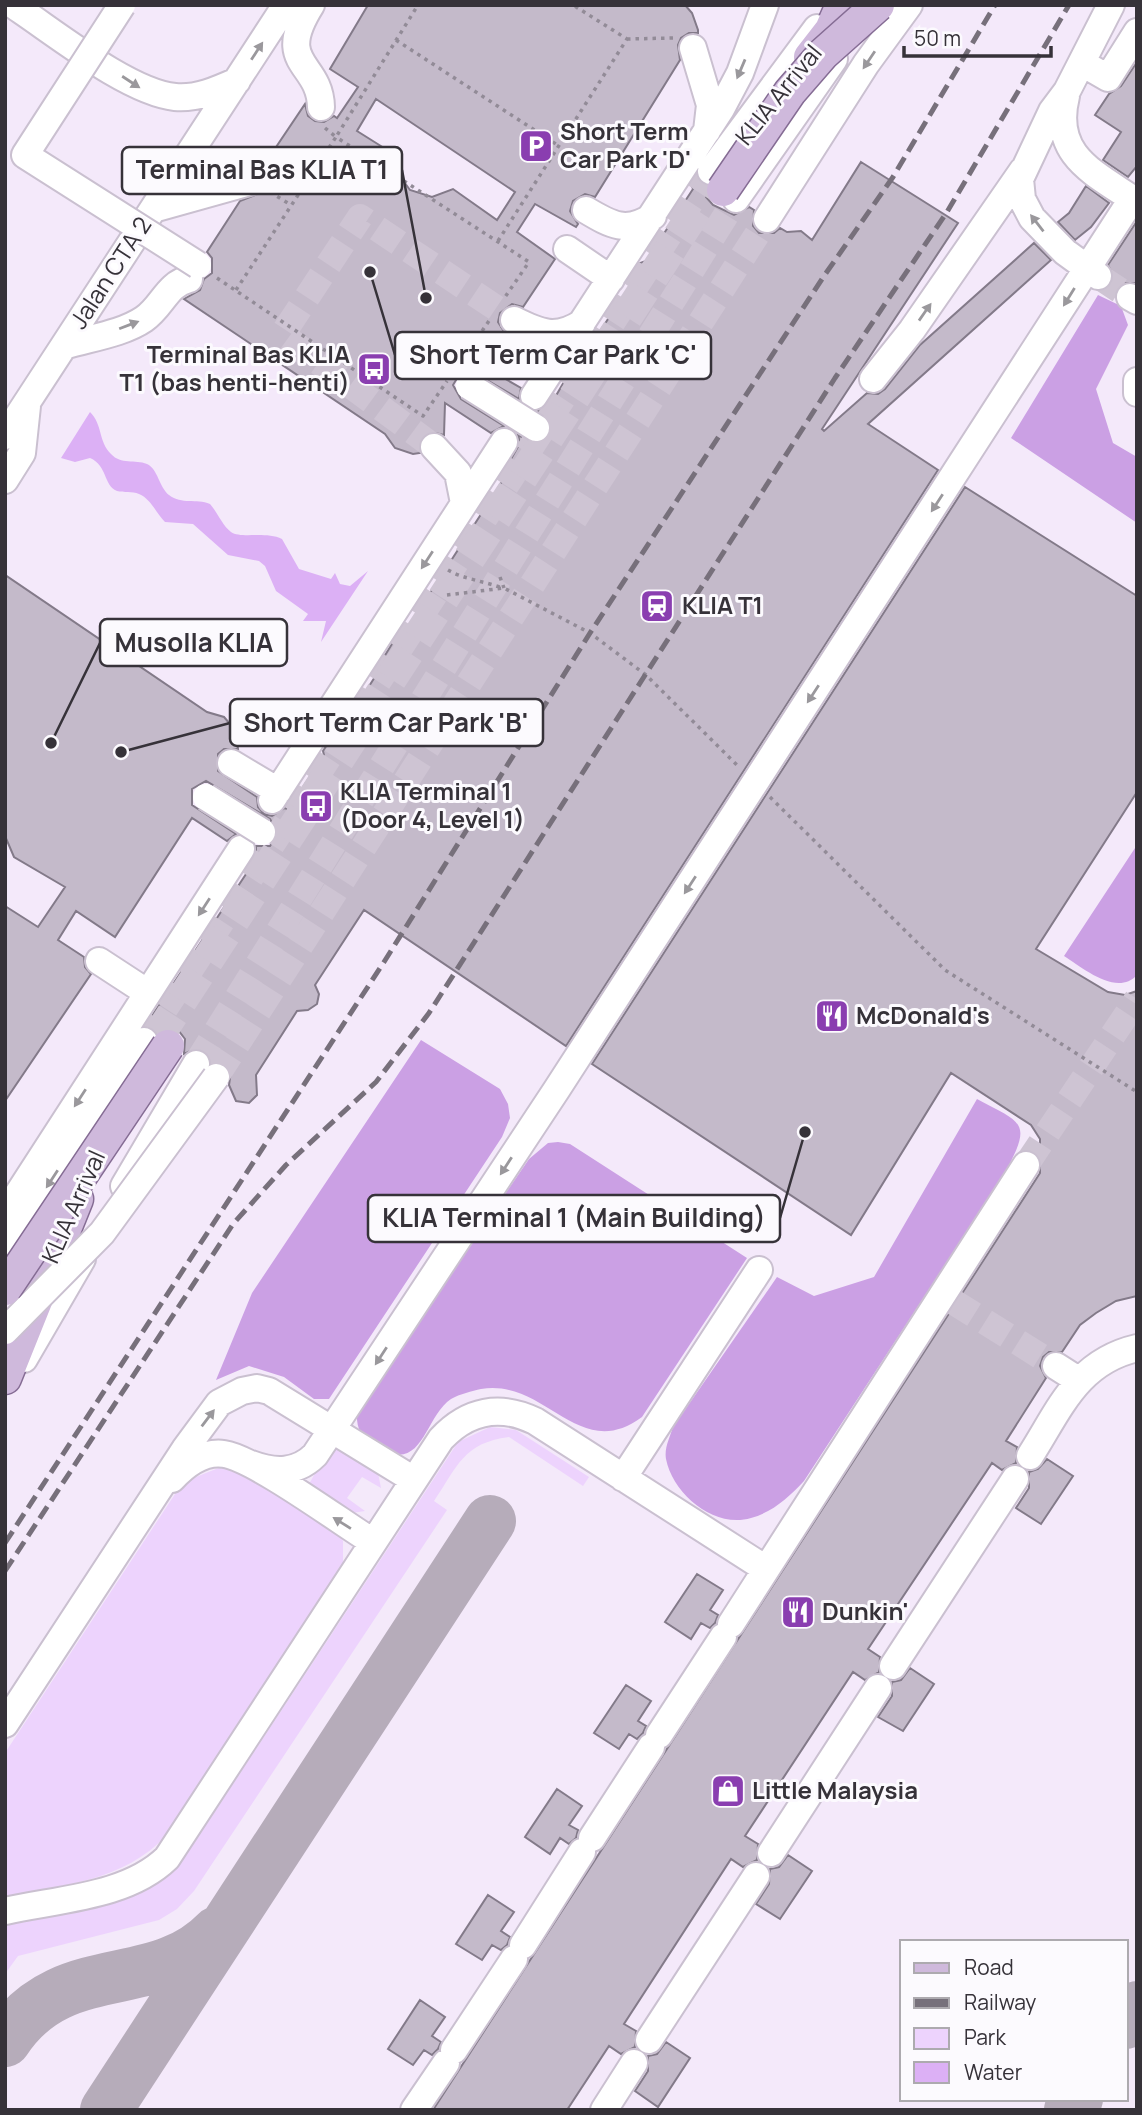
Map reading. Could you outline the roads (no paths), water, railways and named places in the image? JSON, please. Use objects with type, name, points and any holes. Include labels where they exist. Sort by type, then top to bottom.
[{"type":"main road","name":"KLIA Arrival","points":[[721,186],[773,97],[817,50],[831,30],[842,5]]},
{"type":"main road","points":[[721,186],[790,92],[823,54],[878,5]]},
{"type":"main road","name":"KLIA Arrival","points":[[5,1378],[58,1240],[98,1151],[156,1043]]},
{"type":"main road","points":[[5,1289],[156,1043]]},
{"type":"street","points":[[13,5],[142,90],[176,97],[195,95],[237,81]]},
{"type":"street","points":[[64,346],[131,326],[145,318],[178,281],[193,272],[25,155],[122,5]]},
{"type":"street","name":"Jalan CTA 2","points":[[5,436],[286,5]]},
{"type":"street","points":[[311,5],[298,25],[295,38],[297,53],[317,87],[321,107]]},
{"type":"street","points":[[534,396],[707,134],[740,73],[765,5]]},
{"type":"street","points":[[721,186],[828,14],[829,5]]},
{"type":"street","points":[[721,186],[830,65],[864,5]]},
{"type":"street","points":[[767,219],[866,64],[909,5]]},
{"type":"street","points":[[878,372],[912,331],[1023,170],[1052,111],[1067,91],[1111,5]]},
{"type":"street","points":[[1082,63],[1108,78],[1137,33]]},
{"type":"street","points":[[693,48],[710,105],[707,134]]},
{"type":"street","points":[[156,1494],[180,1471],[201,1458],[225,1454],[276,1471],[298,1467],[315,1455],[1093,272],[1135,200],[1087,168],[1071,150],[1064,137],[1061,115],[1067,91]]},
{"type":"street","points":[[1023,170],[1022,199],[1032,218],[1065,252],[1093,272]]},
{"type":"street","points":[[153,209],[253,181]]},
{"type":"street","points":[[586,210],[620,228],[642,223],[653,216]]},
{"type":"street","points":[[567,249],[611,279]]},
{"type":"street","points":[[514,320],[548,335],[559,334],[582,323]]},
{"type":"street","points":[[1137,381],[1137,393]]},
{"type":"street","points":[[469,386],[536,428]]},
{"type":"street","points":[[5,480],[22,453],[27,402]]},
{"type":"street","points":[[231,763],[275,796],[504,442]]},
{"type":"street","points":[[434,447],[458,473],[464,503]]},
{"type":"street","points":[[206,797],[262,832]]},
{"type":"street","points":[[5,1214],[241,849]]},
{"type":"street","points":[[99,961],[148,993]]},
{"type":"street","points":[[5,1251],[156,1043]]},
{"type":"street","points":[[5,1331],[102,1233],[206,1070],[5,1391]]},
{"type":"street","points":[[414,2110],[946,1298],[1026,1166]]},
{"type":"street","points":[[623,1478],[759,1270]]},
{"type":"street","points":[[1030,1456],[1067,1373],[1137,1348]]},
{"type":"street","points":[[5,1724],[156,1494],[219,1404],[242,1391],[257,1388],[268,1391],[414,1480]]},
{"type":"street","points":[[5,1911],[121,1886],[153,1871],[166,1858],[414,1480],[449,1430],[472,1415],[508,1411],[535,1421],[766,1569]]},
{"type":"street","points":[[251,1464],[373,1542]]},
{"type":"street","points":[[893,1666],[1015,1479]]},
{"type":"street","points":[[771,1853],[878,1688]]},
{"type":"street","points":[[649,2040],[756,1876]]},
{"type":"street","points":[[604,2110],[634,2063]]},
{"type":"water","points":[[90,412],[97,422],[104,444],[115,457],[151,466],[166,492],[174,498],[210,504],[231,532],[282,539],[299,569],[331,579],[335,573],[340,584],[350,586],[368,571],[321,642],[326,621],[303,621],[308,614],[276,591],[265,566],[259,561],[228,555],[193,524],[165,522],[143,496],[113,488],[96,461],[90,458],[75,462],[61,458]]},
{"type":"tunnel","points":[[144,1041],[711,171]]},
{"type":"tunnel","points":[[155,1041],[713,184]]},
{"type":"tunnel","points":[[196,1064],[736,199]]},
{"type":"tunnel","points":[[434,447],[282,335],[360,217],[514,320]]},
{"type":"tunnel","points":[[216,1077],[767,219]]},
{"type":"tunnel","points":[[1098,276],[1130,297]]},
{"type":"tunnel","points":[[1026,1165],[1137,999]]},
{"type":"tunnel","points":[[952,1301],[1056,1366]]},
{"type":"railway","points":[[5,1543],[384,962],[590,633],[824,276],[893,177],[995,5]]},
{"type":"railway","points":[[5,1571],[233,1224],[286,1165],[376,1082],[429,1013],[835,378],[947,212],[1069,5]]},
{"type":"place","name":"Short Term Car Park 'D'","points":[[536,146]]},
{"type":"place","name":"Short Term Car Park 'C'","points":[[370,272]]},
{"type":"place","name":"Terminal Bas KLIA T1","points":[[426,298]]},
{"type":"place","name":"Terminal Bas KLIA T1 (bas henti-henti)","points":[[374,369]]},
{"type":"place","name":"KLIA T1","points":[[657,606]]},
{"type":"place","name":"Musolla KLIA","points":[[51,743]]},
{"type":"place","name":"Short Term Car Park 'B'","points":[[121,752]]},
{"type":"place","name":"KLIA Terminal 1 (Door 4, Level 1)","points":[[316,806]]},
{"type":"place","name":"McDonald's","points":[[832,1016]]},
{"type":"place","name":"KLIA Terminal 1 (Main Building)","points":[[805,1132]]},
{"type":"place","name":"Dunkin'","points":[[798,1612]]},
{"type":"place","name":"Little Malaysia","points":[[728,1791]]}]
